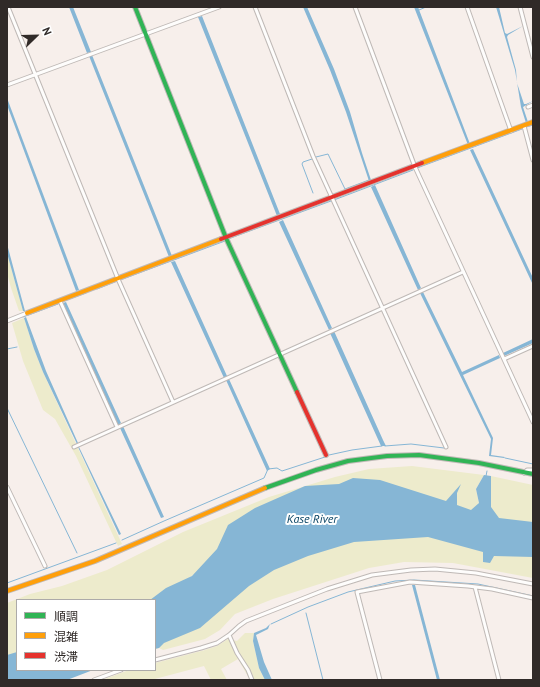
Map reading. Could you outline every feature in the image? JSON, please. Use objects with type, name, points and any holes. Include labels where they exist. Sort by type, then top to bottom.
[{"type":"street","points":[[8,7],[118,279],[173,402]]},
{"type":"street","points":[[135,7],[226,238],[326,455]]},
{"type":"street","points":[[7,85],[220,7]]},
{"type":"street","points":[[255,7],[309,144],[332,197],[446,447]]},
{"type":"street","points":[[355,7],[415,167],[533,422]]},
{"type":"street","points":[[467,7],[511,131]]},
{"type":"street","points":[[520,7],[533,57]]},
{"type":"street","points":[[528,107],[533,105]]},
{"type":"street","points":[[7,320],[533,122]]},
{"type":"street","points":[[524,126],[533,160]]},
{"type":"street","points":[[74,447],[463,272]]},
{"type":"street","points":[[60,301],[117,427]]},
{"type":"street","points":[[504,359],[533,346]]},
{"type":"street","points":[[7,591],[102,558],[270,487],[316,470],[348,461],[387,456],[419,455],[478,463],[533,474]]},
{"type":"street","points":[[524,473],[527,470],[533,470]]},
{"type":"street","points":[[7,487],[45,566]]},
{"type":"street","points":[[156,660],[217,643],[246,621],[328,588],[358,579],[390,572],[411,570],[454,571],[496,576],[533,584]]},
{"type":"street","points":[[380,680],[358,592],[410,582],[492,589],[533,598]]},
{"type":"street","points":[[475,587],[499,680]]},
{"type":"street","points":[[229,635],[252,680]]},
{"type":"street","points":[[94,680],[118,671]]},
{"type":"shaded area","points":[[7,253],[23,311],[19,311],[11,288],[7,273]]},
{"type":"shaded area","points":[[24,318],[43,372],[122,544],[118,546],[76,456],[55,419],[43,410],[23,361],[12,323]]},
{"type":"shaded area","points":[[412,466],[484,475],[476,489],[479,503],[473,514],[447,505],[221,557],[156,599],[17,599],[30,594],[62,586],[107,570],[183,532],[269,497],[335,477],[369,469]]},
{"type":"shaded area","points":[[491,476],[533,485],[533,527],[493,521],[488,510],[488,484]]},
{"type":"shaded area","points":[[321,516],[533,551],[533,578],[453,563],[404,562],[369,568],[273,599],[235,614],[220,630],[205,639],[163,650],[156,648]]},
{"type":"shaded area","points":[[16,599],[16,664],[7,669],[7,603]]},
{"type":"shaded area","points":[[245,633],[254,633],[253,641],[259,668],[265,680],[250,680],[238,659],[221,669],[227,680],[211,680],[204,666],[151,680],[102,680],[126,671],[156,671],[156,663],[205,650],[217,646],[228,639],[237,641]]},
{"type":"water","points":[[69,7],[73,7],[91,52],[87,53]]},
{"type":"water","points":[[303,7],[307,7],[334,69],[350,112],[371,180],[369,181],[346,112]]},
{"type":"water","points":[[414,7],[418,7],[470,144],[468,145]]},
{"type":"water","points":[[496,7],[499,7],[505,33],[507,34],[523,26],[507,37],[516,70],[517,82],[515,70]]},
{"type":"water","points":[[202,16],[280,214],[277,216],[198,17]]},
{"type":"water","points":[[92,55],[172,256],[169,257],[89,56]]},
{"type":"water","points":[[517,84],[524,104],[533,101],[523,107],[528,122],[526,123],[521,107]]},
{"type":"water","points":[[7,98],[79,290],[76,291],[7,105]]},
{"type":"water","points":[[473,149],[533,278],[533,285],[470,150]]},
{"type":"water","points":[[375,185],[421,288],[418,290],[371,187]]},
{"type":"water","points":[[283,220],[332,328],[329,330],[279,222]]},
{"type":"water","points":[[7,244],[25,311],[23,311],[7,253]]},
{"type":"water","points":[[175,261],[227,376],[224,378],[171,262]]},
{"type":"water","points":[[423,292],[462,372],[499,355],[500,358],[463,375],[493,438],[491,455],[505,457],[504,458],[489,456],[491,439],[420,293]]},
{"type":"water","points":[[66,302],[121,423],[118,425],[63,303]]},
{"type":"water","points":[[26,317],[46,371],[78,443],[77,444],[43,372],[24,318]]},
{"type":"water","points":[[334,331],[386,446],[381,446],[330,333]]},
{"type":"water","points":[[533,339],[533,343],[504,356],[503,353]]},
{"type":"water","points":[[229,379],[270,469],[267,471],[226,380]]},
{"type":"water","points":[[123,426],[164,517],[161,518],[120,428]]},
{"type":"water","points":[[78,447],[121,534],[119,535]]},
{"type":"water","name":"Kase River","points":[[484,475],[491,476],[491,507],[499,518],[533,522],[533,557],[494,556],[490,563],[483,562],[483,552],[428,537],[354,542],[308,556],[274,570],[249,586],[200,628],[164,643],[156,649],[156,599],[151,599],[166,588],[192,576],[217,549],[228,525],[255,508],[305,486],[339,484],[353,478],[380,480],[446,501],[461,484],[457,493],[457,505],[471,510],[479,503],[476,489]]},
{"type":"water","points":[[412,585],[415,585],[440,680],[437,680]]},
{"type":"water","points":[[270,624],[268,629],[256,635],[264,662],[272,680],[265,680],[259,668],[253,641],[254,633],[266,628]]},
{"type":"water","points":[[16,652],[16,671],[90,671],[67,680],[7,680],[7,655]]},
{"type":"waterway","points":[[419,10],[426,7]]},
{"type":"waterway","points":[[526,127],[533,125]]},
{"type":"waterway","points":[[417,168],[522,129]]},
{"type":"waterway","points":[[316,157],[328,154],[345,189],[369,180]]},
{"type":"waterway","points":[[312,159],[303,162],[302,164],[313,193]]},
{"type":"waterway","points":[[334,200],[413,170]]},
{"type":"waterway","points":[[228,239],[331,201]]},
{"type":"waterway","points":[[120,280],[225,241]]},
{"type":"waterway","points":[[97,289],[117,281]]},
{"type":"waterway","points":[[61,302],[86,293]]},
{"type":"waterway","points":[[23,317],[58,304]]},
{"type":"waterway","points":[[7,349],[17,347]]},
{"type":"waterway","points":[[7,408],[77,553]]},
{"type":"waterway","points":[[385,446],[411,444],[444,448]]},
{"type":"waterway","points":[[329,455],[382,446]]},
{"type":"waterway","points":[[122,540],[264,478],[268,469],[277,468],[282,471],[325,457]]},
{"type":"waterway","points":[[505,458],[533,464]]},
{"type":"waterway","points":[[486,476],[487,471]]},
{"type":"waterway","points":[[7,583],[116,543]]},
{"type":"waterway","points":[[271,624],[308,607],[348,592],[395,581],[414,580],[478,584],[533,596]]},
{"type":"waterway","points":[[306,613],[323,680]]},
{"type":"traffic: fast","points":[[135,7],[226,238],[297,392]]},
{"type":"traffic: fast","points":[[265,488],[316,470],[348,461],[387,456],[419,455],[479,463],[533,474]]},
{"type":"traffic: slow","points":[[422,163],[533,122]]},
{"type":"traffic: slow","points":[[27,313],[221,239]]},
{"type":"traffic: slow","points":[[7,591],[95,561],[265,488]]},
{"type":"traffic: jam","points":[[221,239],[422,163]]},
{"type":"traffic: jam","points":[[297,392],[326,455]]}]
